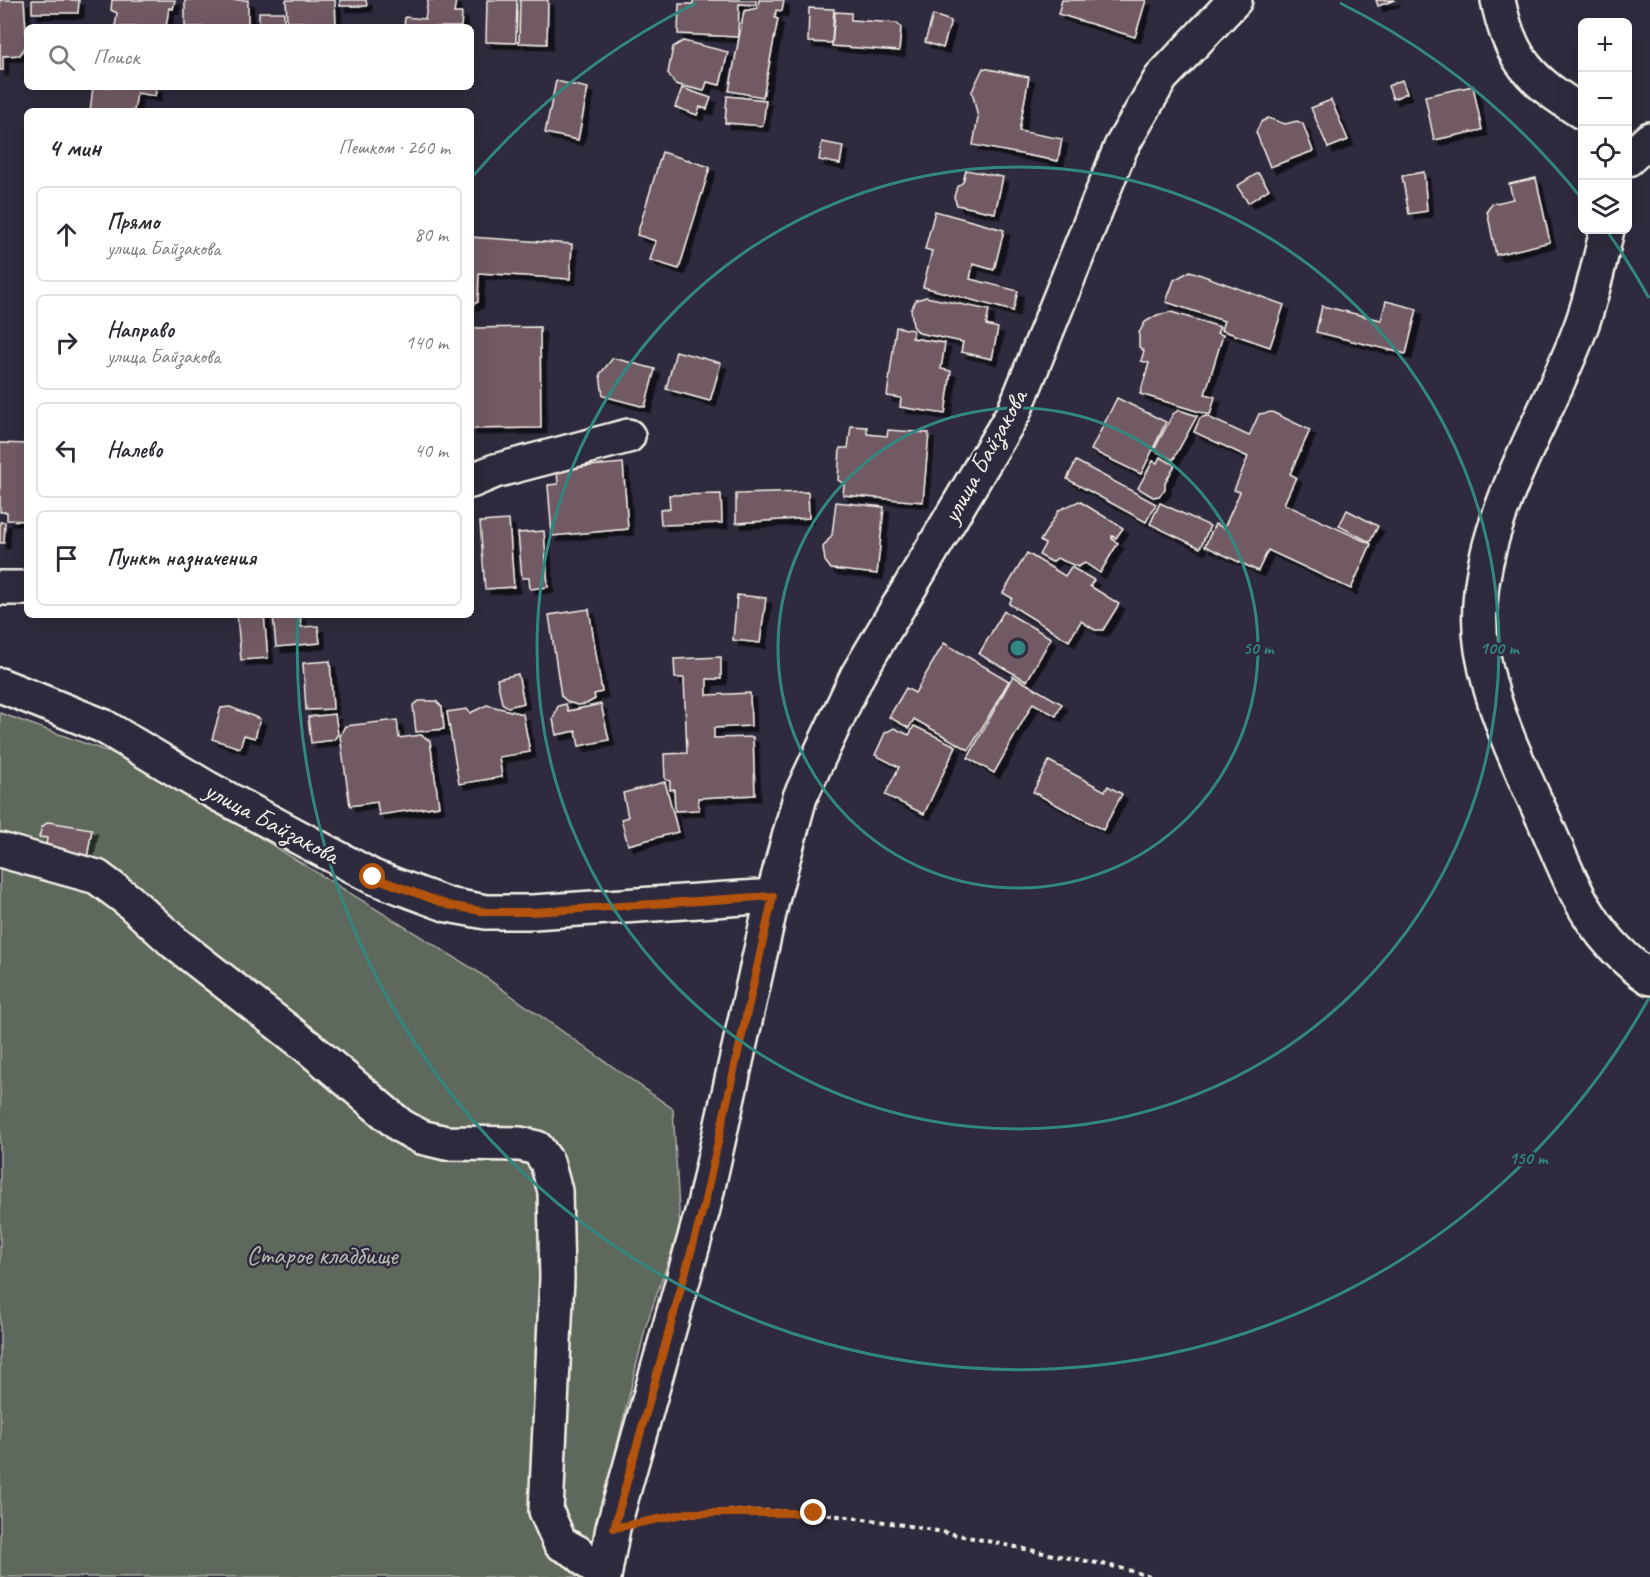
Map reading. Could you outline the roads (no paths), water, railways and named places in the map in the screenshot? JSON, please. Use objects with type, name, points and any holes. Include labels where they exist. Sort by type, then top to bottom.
[{"type":"street","name":"улица Байзакова","points":[[604,1576],[614,1528],[703,1209],[773,896],[800,797],[857,676],[1014,412],[1121,147],[1161,78],[1235,0]]},
{"type":"street","points":[[1498,0],[1516,56],[1544,88],[1578,109]]},
{"type":"street","points":[[1632,155],[1650,139]]},
{"type":"street","points":[[1606,234],[1583,322],[1491,535],[1480,605],[1482,649],[1495,700],[1512,749],[1580,903],[1606,941],[1650,978]]},
{"type":"street","points":[[474,480],[495,471],[628,436]]},
{"type":"street","points":[[0,588],[24,588]]},
{"type":"street","name":"улица Байзакова","points":[[0,685],[104,726],[207,788],[373,877],[448,905],[486,912],[533,912],[773,896]]},
{"type":"street","points":[[0,849],[97,877],[128,900],[175,944],[307,1046],[401,1126],[421,1137],[446,1143],[520,1144],[537,1148],[547,1162],[555,1191],[557,1278],[546,1511],[560,1543],[577,1552],[604,1576]]},
{"type":"park label","name":"Старое кладбище","points":[[322,1255]]}]
